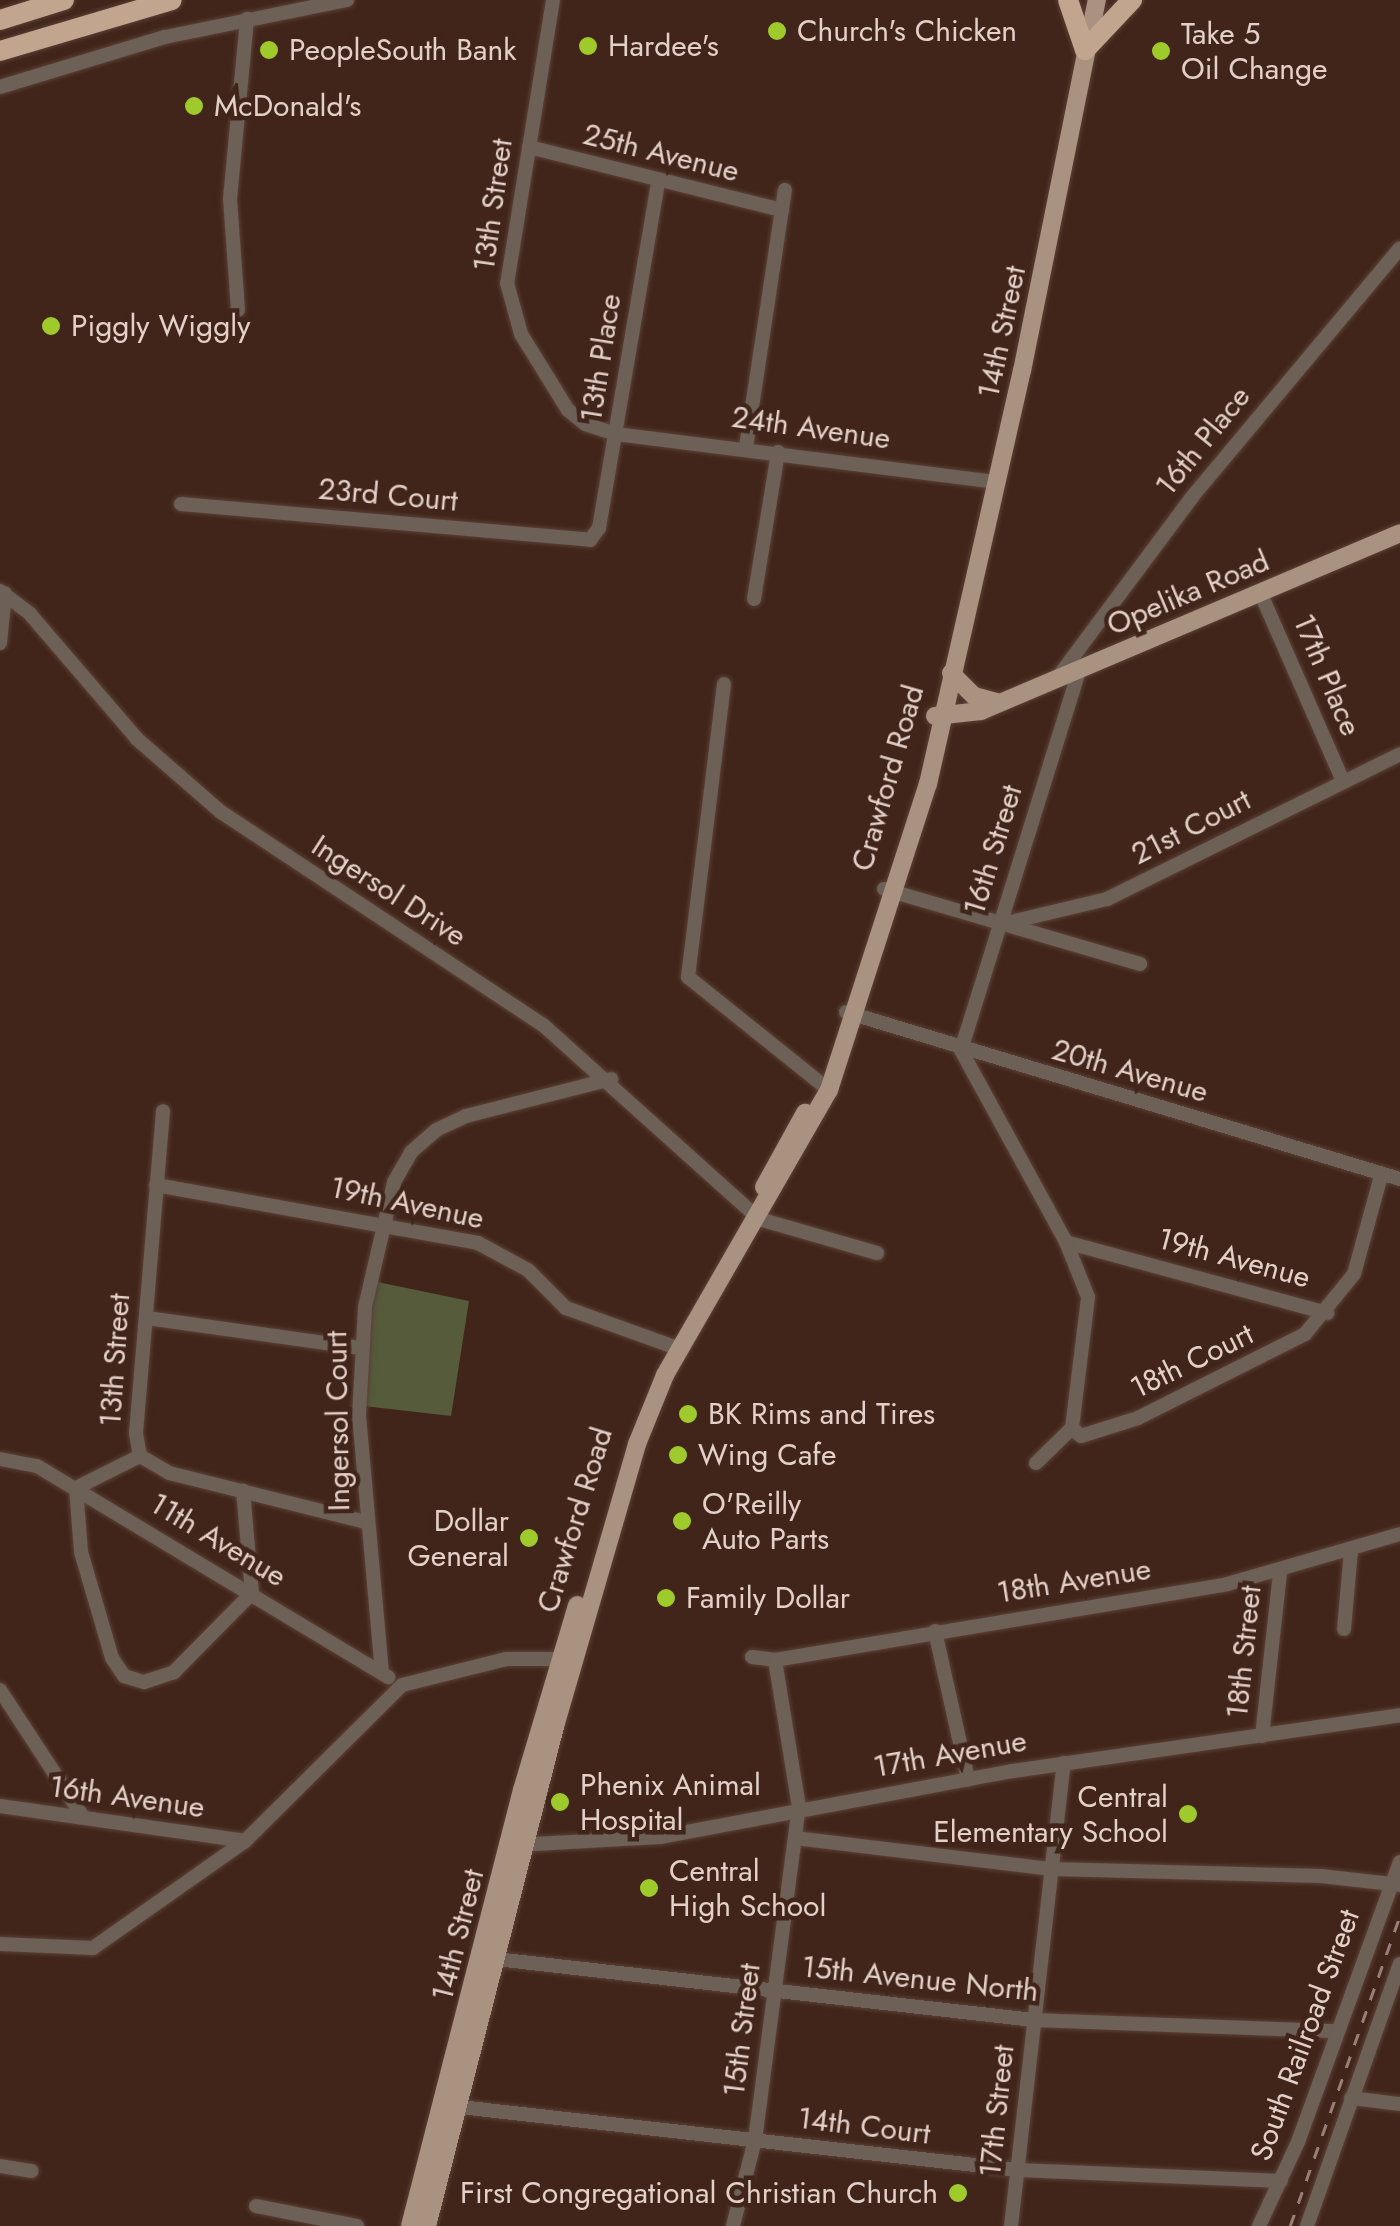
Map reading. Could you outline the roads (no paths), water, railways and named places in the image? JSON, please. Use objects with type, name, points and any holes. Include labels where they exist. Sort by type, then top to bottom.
[{"type":"highway","points":[[0,20],[64,0]]},
{"type":"highway","points":[[0,51],[172,0]]},
{"type":"highway","points":[[1068,0],[1085,50],[1132,0]]},
{"type":"main road","name":"14th Street","points":[[951,673],[998,482],[1096,0]]},
{"type":"main road","name":"Opelika Road","points":[[941,715],[972,714],[1400,533]]},
{"type":"main road","points":[[951,673],[974,696],[997,702]]},
{"type":"main road","name":"Crawford Road","points":[[567,1659],[621,1458],[675,1347],[755,1215],[826,1085],[889,891],[951,673]]},
{"type":"main road","name":"Opelika Road","points":[[941,715],[997,702]]},
{"type":"main road","points":[[938,745],[972,714]]},
{"type":"main road","name":"Crawford Road","points":[[889,891],[938,745],[941,715]]},
{"type":"main road","name":"14th Street","points":[[427,2226],[452,2106],[567,1659]]},
{"type":"main road","name":"14th Street","points":[[410,2226],[452,2106]]},
{"type":"street","points":[[0,87],[134,45],[346,0]]},
{"type":"street","name":"13th Street","points":[[553,0],[528,147],[510,304],[521,334],[568,410],[585,424],[616,434]]},
{"type":"street","points":[[238,310],[230,200],[247,19]]},
{"type":"street","name":"25th Avenue","points":[[528,147],[782,210]]},
{"type":"street","name":"13th Place","points":[[590,540],[600,528],[658,182]]},
{"type":"street","points":[[746,447],[785,190]]},
{"type":"street","name":"16th Place","points":[[1058,676],[1192,497],[1400,248]]},
{"type":"street","name":"24th Avenue","points":[[616,434],[746,447],[998,482]]},
{"type":"street","points":[[754,599],[778,452]]},
{"type":"street","name":"23rd Court","points":[[181,504],[590,540]]},
{"type":"street","points":[[0,643],[2,592]]},
{"type":"street","name":"Ingersol Drive","points":[[2,592],[137,739],[220,812],[543,1025],[611,1079],[755,1215]]},
{"type":"street","name":"17th Place","points":[[1260,592],[1342,781]]},
{"type":"street","name":"16th Street","points":[[962,1050],[1080,668]]},
{"type":"street","points":[[724,684],[685,966],[715,1009],[826,1085]]},
{"type":"street","name":"21st Court","points":[[998,925],[1107,899],[1400,754]]},
{"type":"street","points":[[889,891],[1140,964]]},
{"type":"street","name":"20th Avenue","points":[[851,1013],[962,1050],[1400,1179]]},
{"type":"street","points":[[962,1050],[1066,1242],[1088,1297],[1072,1428],[1036,1463]]},
{"type":"street","name":"Ingersol Court","points":[[382,1673],[366,1522],[360,1348],[380,1223],[410,1152],[436,1130],[466,1116],[611,1079]]},
{"type":"street","name":"13th Street","points":[[76,1488],[140,1456],[163,1111]]},
{"type":"street","points":[[1328,1313],[1354,1274],[1381,1176]]},
{"type":"street","name":"19th Avenue","points":[[156,1185],[478,1243],[528,1270],[566,1308],[675,1347]]},
{"type":"street","points":[[755,1215],[877,1253]]},
{"type":"street","name":"19th Avenue","points":[[1066,1242],[1328,1313]]},
{"type":"street","name":"18th Court","points":[[1072,1428],[1081,1436],[1094,1434],[1189,1396],[1306,1334],[1328,1313]]},
{"type":"street","points":[[147,1318],[360,1348]]},
{"type":"street","points":[[140,1456],[158,1469],[366,1522]]},
{"type":"street","name":"11th Avenue","points":[[0,1459],[37,1466],[402,1684]]},
{"type":"street","points":[[76,1488],[80,1552],[94,1605],[112,1658],[133,1680],[174,1672],[252,1592],[243,1490]]},
{"type":"street","name":"18th Avenue","points":[[752,1657],[775,1660],[1280,1573],[1400,1534]]},
{"type":"street","points":[[1344,1629],[1352,1550]]},
{"type":"street","name":"18th Street","points":[[1262,1736],[1280,1573]]},
{"type":"street","points":[[936,1631],[968,1779]]},
{"type":"street","points":[[0,1944],[93,1948],[245,1841],[402,1684],[506,1659],[567,1659]]},
{"type":"street","name":"15th Street","points":[[733,2226],[755,2140],[799,1806],[775,1660]]},
{"type":"street","points":[[0,1690],[83,1817]]},
{"type":"street","name":"17th Avenue","points":[[520,1838],[660,1837],[799,1806],[1400,1715]]},
{"type":"street","name":"17th Street","points":[[1010,2226],[1064,1763]]},
{"type":"street","name":"16th Avenue","points":[[0,1806],[245,1841]]},
{"type":"street","points":[[795,1838],[1052,1869],[1396,1884]]},
{"type":"street","name":"South Railroad Street","points":[[1259,2226],[1282,2181],[1396,1884],[1400,1862]]},
{"type":"street","name":"15th Avenue North","points":[[489,1958],[1034,2020],[1338,2031]]},
{"type":"street","points":[[1307,2226],[1400,1964]]},
{"type":"street","points":[[1351,2098],[1400,2104]]},
{"type":"street","name":"14th Court","points":[[452,2106],[1019,2170],[1282,2181]]},
{"type":"street","points":[[0,2166],[32,2172]]},
{"type":"street","points":[[256,2206],[357,2226]]},
{"type":"railway","points":[[1290,2226],[1400,1915]]},
{"type":"place","name":"Church's Chicken","points":[[777,31]]},
{"type":"place","name":"Hardee's","points":[[588,46]]},
{"type":"place","name":"PeopleSouth Bank","points":[[269,50]]},
{"type":"place","name":"Take 5 Oil Change","points":[[1161,51]]},
{"type":"place","name":"McDonald's","points":[[194,106]]},
{"type":"place","name":"Piggly Wiggly","points":[[51,326]]},
{"type":"place","name":"BK Rims and Tires","points":[[688,1414]]},
{"type":"place","name":"Wing Cafe","points":[[678,1455]]},
{"type":"place","name":"O'Reilly Auto Parts","points":[[682,1521]]},
{"type":"place","name":"Dollar General","points":[[529,1538]]},
{"type":"place","name":"Family Dollar","points":[[666,1598]]},
{"type":"place","name":"Phenix Animal Hospital","points":[[560,1802]]},
{"type":"place","name":"Central Elementary School","points":[[1188,1814]]},
{"type":"place","name":"Central High School","points":[[649,1888]]},
{"type":"place","name":"First Congregational Christian Church","points":[[958,2193]]}]
